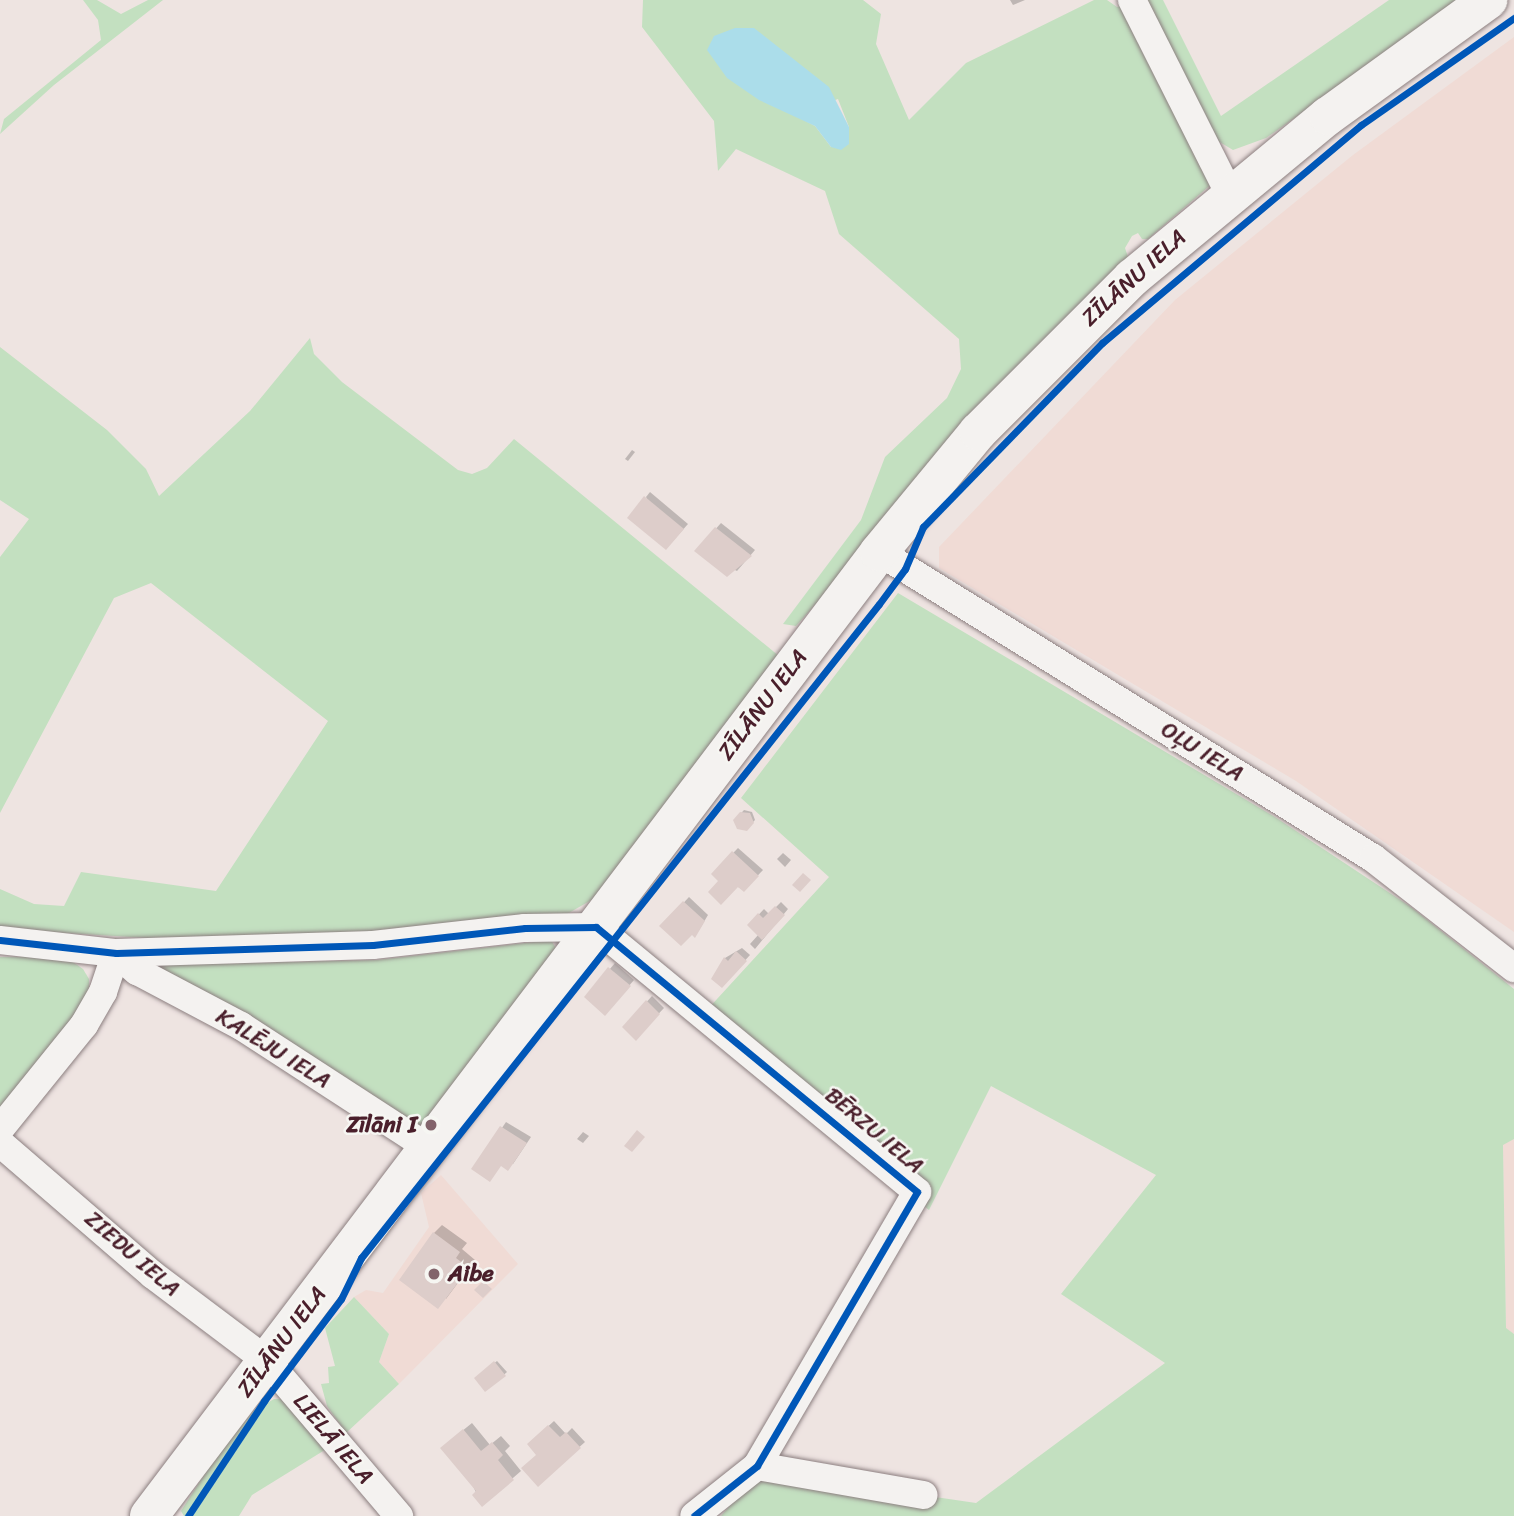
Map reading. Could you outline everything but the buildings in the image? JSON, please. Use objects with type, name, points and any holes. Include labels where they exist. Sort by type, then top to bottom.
[{"type":"highway","name":"ZĪLĀNU IELA","points":[[149,1516],[879,552],[978,432],[1066,340],[1230,195],[1328,116],[1488,0]]},
{"type":"street","points":[[1132,0],[1230,195]]},
{"type":"street","name":"OĻU IELA","points":[[879,552],[1373,858],[1514,968]]},
{"type":"street","points":[[0,940],[116,953],[373,945],[525,928],[596,927]]},
{"type":"street","name":"BĒRZU IELA","points":[[596,927],[917,1192],[757,1466],[694,1516]]},
{"type":"street","points":[[0,1129],[84,1025],[103,992],[116,953]]},
{"type":"street","name":"KALĒJU IELA","points":[[116,953],[137,971],[241,1026],[429,1149]]},
{"type":"street","name":"ZIEDU IELA","points":[[0,1143],[153,1275],[267,1361]]},
{"type":"street","name":"LIELĀ IELA","points":[[267,1361],[399,1516]]},
{"type":"street","points":[[757,1466],[923,1495]]},
{"type":"shaded area","points":[[1514,37],[1514,932],[1296,781],[939,568],[939,547],[1175,300],[1353,155]]},
{"type":"shaded area","points":[[1514,1139],[1514,1334],[1506,1329],[1503,1144]]},
{"type":"shaded area","points":[[441,1175],[518,1264],[399,1384],[379,1362],[389,1334],[354,1297],[366,1290],[383,1293],[429,1227],[421,1193]]},
{"type":"green space","points":[[83,0],[97,0],[121,14],[148,0],[163,0],[54,85],[0,134],[4,119],[101,40],[98,20]]},
{"type":"green space","points":[[643,0],[863,0],[881,14],[876,44],[909,120],[966,63],[1094,0],[1107,0],[1117,7],[1126,5],[1215,181],[1148,239],[1142,239],[1138,233],[1132,236],[1125,248],[1128,257],[796,626],[783,624],[861,520],[885,457],[947,398],[961,369],[959,339],[839,234],[825,191],[736,149],[718,171],[714,121],[642,27]],"holes":[[[838,99],[849,127],[849,144],[831,147],[815,126],[794,115]]]},
{"type":"green space","points":[[1145,0],[1163,0],[1221,116],[1389,0],[1462,0],[1266,138],[1233,150],[1218,141]]},
{"type":"green space","points":[[310,338],[314,354],[342,382],[458,470],[472,474],[487,468],[514,439],[779,656],[595,898],[567,914],[403,931],[164,939],[0,929],[0,889],[34,904],[64,906],[81,872],[216,891],[328,721],[151,583],[114,598],[0,813],[0,557],[29,519],[0,500],[0,347],[107,430],[146,469],[159,496],[250,411]]},
{"type":"green space","points":[[898,593],[1275,817],[1411,907],[1514,989],[1514,1139],[1503,1145],[1506,1328],[1514,1334],[1514,1516],[721,1516],[759,1471],[976,1503],[1165,1363],[1061,1294],[1156,1175],[991,1086],[929,1210],[695,1023],[829,877],[741,798]]},
{"type":"green space","points":[[551,940],[557,950],[425,1130],[153,965],[377,960]]},
{"type":"green space","points":[[51,956],[70,960],[83,969],[89,979],[89,1004],[0,1109],[0,957]]},
{"type":"green space","points":[[354,1297],[389,1334],[379,1362],[399,1384],[346,1433],[327,1406],[321,1384],[329,1383],[328,1367],[335,1366],[325,1328]]},
{"type":"green space","points":[[274,1399],[282,1399],[328,1448],[252,1495],[239,1516],[184,1516],[181,1511],[211,1464],[254,1410]]},
{"type":"water","points":[[735,28],[754,28],[829,87],[849,127],[849,144],[841,150],[831,147],[815,126],[759,100],[727,78],[707,50],[714,36]]},
{"type":"cycle path","points":[[188,1516],[264,1401],[341,1299],[361,1258],[879,604],[905,569],[923,527],[1102,343],[1361,125],[1514,18]]},
{"type":"cycle path","points":[[0,940],[116,953],[373,945],[525,928],[596,927],[917,1192],[757,1466],[694,1516]]},
{"type":"place","name":"Zīlāni I","points":[[431,1125]]},
{"type":"place","name":"Aibe","points":[[434,1274]]}]
